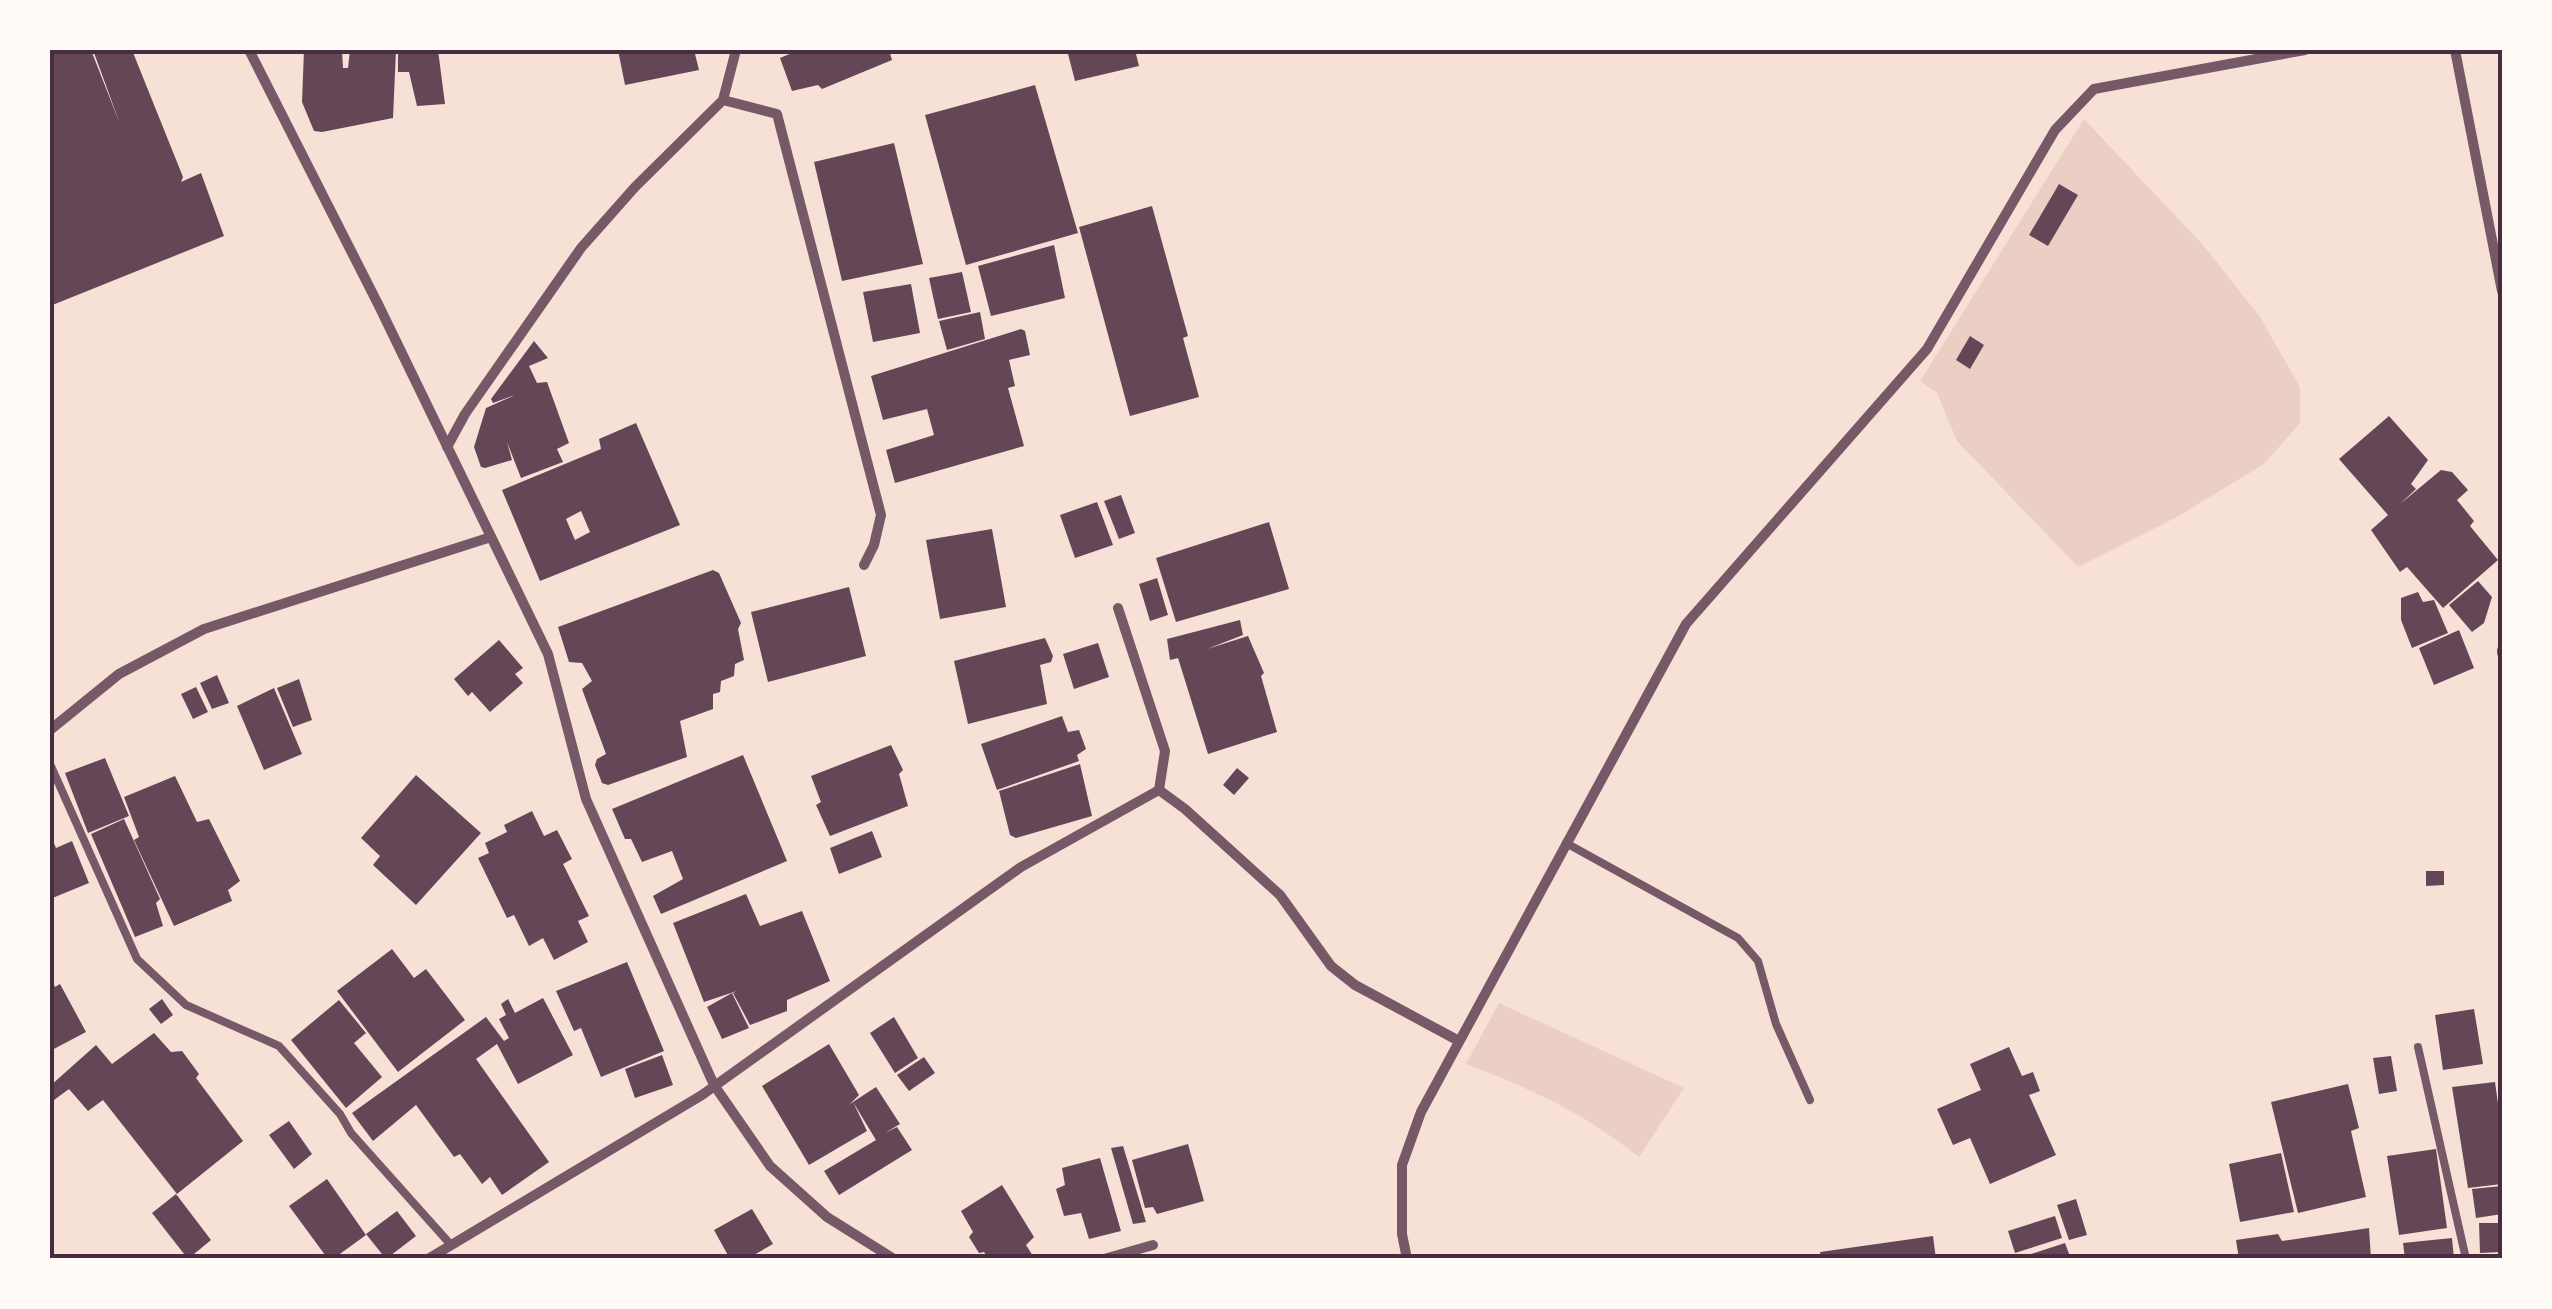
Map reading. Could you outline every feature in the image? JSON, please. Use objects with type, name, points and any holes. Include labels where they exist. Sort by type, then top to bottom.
[{"type":"street","points":[[249,50],[548,654],[586,799],[714,1085],[770,1166],[828,1217],[894,1259]]},
{"type":"street","points":[[447,448],[465,414],[580,248],[724,100],[736,50]]},
{"type":"street","points":[[1407,1259],[1402,1234],[1402,1165],[1421,1112],[1686,624],[1927,349],[2055,130],[2094,88],[2305,50]]},
{"type":"street","points":[[2455,50],[2502,292]]},
{"type":"street","points":[[724,100],[777,114],[881,516],[874,546],[864,565]]},
{"type":"street","points":[[50,730],[119,674],[204,629],[491,537]]},
{"type":"street","points":[[1118,608],[1164,751],[1159,790]]},
{"type":"street","points":[[1159,790],[1186,809],[1280,894],[1331,966],[1355,985],[1459,1041]]},
{"type":"street","points":[[428,1259],[714,1085],[1021,867],[1159,790]]},
{"type":"street","points":[[1104,1259],[1153,1244]]},
{"type":"lane","points":[[50,764],[137,959],[186,1006],[279,1046],[340,1114],[351,1134],[451,1245]]},
{"type":"lane","points":[[1566,843],[1738,938],[1758,960],[1776,1024],[1810,1100]]},
{"type":"lane","points":[[2418,1047],[2466,1259]]},
{"type":"shaded area","points":[[2084,119],[2204,246],[2260,317],[2300,387],[2300,423],[2264,464],[2177,517],[2078,567],[1957,441],[1937,393],[1920,381]]},
{"type":"shaded area","points":[[1499,1003],[1684,1088],[1639,1157],[1557,1103],[1466,1064]]},
{"type":"building","points":[[50,50],[91,50],[120,124],[93,50],[132,50],[183,177],[181,182],[201,173],[224,236],[50,306]]},
{"type":"building","points":[[304,50],[342,50],[343,68],[348,68],[350,50],[396,50],[393,118],[314,131],[302,102]]},
{"type":"building","points":[[398,50],[438,50],[445,104],[417,106],[409,72],[398,72]]},
{"type":"building","points":[[618,50],[694,50],[699,70],[625,85]]},
{"type":"building","points":[[799,50],[889,50],[892,60],[822,89],[818,85],[792,91],[780,58]]},
{"type":"building","points":[[1067,50],[1135,50],[1139,66],[1075,81]]},
{"type":"building","points":[[1035,85],[1078,233],[966,265],[925,115]]},
{"type":"building","points":[[894,143],[923,264],[842,281],[814,162]]},
{"type":"building","points":[[2059,184],[2078,195],[2048,246],[2029,235]]},
{"type":"building","points":[[1152,206],[1188,336],[1183,338],[1199,397],[1130,416],[1079,227]]},
{"type":"building","points":[[1054,245],[1065,298],[991,316],[978,266]]},
{"type":"building","points":[[962,272],[971,312],[938,319],[929,278]]},
{"type":"building","points":[[911,284],[920,333],[873,342],[863,292]]},
{"type":"building","points":[[980,312],[985,339],[947,350],[939,321]]},
{"type":"building","points":[[1021,329],[1025,331],[1030,355],[1009,360],[1015,386],[1008,388],[1024,446],[895,483],[886,450],[934,435],[927,409],[883,420],[871,376]]},
{"type":"building","points":[[1970,336],[1984,345],[1970,369],[1956,360]]},
{"type":"building","points":[[534,341],[548,358],[529,366],[537,383],[547,382],[569,443],[557,449],[563,462],[521,478],[507,442],[512,460],[485,468],[481,467],[474,447],[486,408],[515,395],[493,403],[491,399]]},
{"type":"building","points":[[2389,416],[2428,460],[2411,484],[2416,489],[2400,504],[2441,470],[2452,472],[2468,490],[2457,500],[2474,521],[2470,526],[2498,560],[2443,608],[2407,567],[2400,572],[2371,530],[2388,515],[2339,459]]},
{"type":"building","points":[[636,423],[680,525],[540,581],[502,490],[601,449],[599,439]],"holes":[[[581,511],[590,532],[575,540],[566,519]]]},
{"type":"building","points":[[1121,495],[1135,533],[1119,539],[1104,501]]},
{"type":"building","points":[[1097,502],[1113,545],[1075,558],[1060,515]]},
{"type":"building","points":[[1269,522],[1289,589],[1176,622],[1156,558]]},
{"type":"building","points":[[992,529],[1006,607],[940,619],[926,540]]},
{"type":"building","points":[[713,570],[719,573],[741,623],[738,629],[744,660],[735,664],[734,676],[721,681],[720,692],[713,694],[713,709],[680,721],[687,757],[608,785],[602,783],[595,765],[606,754],[582,689],[592,681],[582,663],[569,662],[558,627]]},
{"type":"building","points":[[1157,578],[1168,615],[1150,621],[1139,584]]},
{"type":"building","points":[[2478,581],[2492,597],[2484,623],[2472,632],[2449,605]]},
{"type":"building","points":[[849,587],[866,656],[768,682],[751,612]]},
{"type":"building","points":[[2418,592],[2423,602],[2434,600],[2448,633],[2412,648],[2401,620],[2401,598]]},
{"type":"building","points":[[1240,620],[1243,635],[1207,649],[1248,636],[1264,673],[1261,676],[1277,732],[1208,754],[1178,658],[1170,660],[1167,639]]},
{"type":"building","points":[[2459,630],[2474,668],[2434,685],[2419,648]]},
{"type":"building","points":[[1045,638],[1053,656],[1051,662],[1040,665],[1047,704],[968,724],[954,661]]},
{"type":"building","points":[[499,640],[523,668],[515,674],[523,683],[490,712],[472,692],[468,696],[454,679]]},
{"type":"building","points":[[1098,643],[1109,677],[1074,689],[1063,654]]},
{"type":"building","points":[[217,675],[229,703],[212,709],[200,683]]},
{"type":"building","points":[[299,679],[312,720],[293,727],[277,688]]},
{"type":"building","points":[[196,687],[208,712],[193,719],[181,694]]},
{"type":"building","points":[[274,688],[302,754],[264,770],[237,706]]},
{"type":"building","points":[[1062,716],[1068,732],[1079,730],[1086,749],[1077,755],[1079,761],[997,790],[981,744]]},
{"type":"building","points":[[891,745],[903,770],[899,774],[908,806],[830,836],[816,805],[821,802],[811,776]]},
{"type":"building","points":[[743,755],[787,861],[661,914],[653,896],[683,879],[672,851],[642,862],[631,839],[625,839],[612,809]]},
{"type":"building","points":[[105,758],[129,816],[88,833],[65,773]]},
{"type":"building","points":[[1080,764],[1092,816],[1016,838],[1010,835],[999,791]]},
{"type":"building","points":[[1237,768],[1249,778],[1234,795],[1223,785]]},
{"type":"building","points":[[416,775],[481,833],[416,905],[373,865],[380,856],[361,838]]},
{"type":"building","points":[[175,776],[197,822],[209,819],[240,881],[228,890],[232,901],[174,926],[134,840],[139,837],[124,797]]},
{"type":"building","points":[[532,811],[544,836],[557,830],[572,859],[563,864],[589,916],[578,921],[588,942],[554,960],[543,938],[529,946],[514,915],[507,918],[478,858],[489,853],[485,843],[507,832],[504,825]]},
{"type":"building","points":[[124,819],[160,899],[156,903],[163,926],[135,937],[91,834]]},
{"type":"building","points":[[872,831],[882,857],[839,874],[830,848]]},
{"type":"building","points":[[50,834],[56,848],[72,841],[89,883],[50,899]]},
{"type":"building","points":[[2426,871],[2444,871],[2444,885],[2426,886]]},
{"type":"building","points":[[746,894],[760,926],[802,911],[830,981],[787,1000],[787,1011],[750,1025],[733,993],[737,991],[704,1002],[673,923]]},
{"type":"building","points":[[392,949],[414,978],[426,969],[465,1020],[398,1072],[337,991]]},
{"type":"building","points":[[627,962],[664,1051],[601,1077],[581,1028],[574,1031],[556,991]]},
{"type":"building","points":[[50,977],[55,987],[60,984],[86,1032],[50,1051]]},
{"type":"building","points":[[732,993],[749,1028],[722,1039],[707,1007]]},
{"type":"building","points":[[543,998],[573,1055],[518,1084],[497,1044],[476,1059],[549,1162],[502,1195],[490,1177],[482,1184],[460,1154],[454,1157],[416,1105],[373,1141],[352,1113],[486,1017],[504,1041],[509,1038],[499,1019],[506,1015],[501,1004],[508,999],[515,1013]]},
{"type":"building","points":[[162,999],[173,1015],[161,1024],[149,1009]]},
{"type":"building","points":[[339,1000],[366,1033],[354,1043],[382,1077],[346,1108],[291,1040]]},
{"type":"building","points":[[2474,1009],[2483,1064],[2443,1070],[2435,1015]]},
{"type":"building","points":[[894,1017],[918,1058],[895,1073],[870,1033]]},
{"type":"building","points":[[154,1033],[171,1052],[182,1051],[199,1074],[196,1078],[243,1141],[177,1194],[103,1100],[88,1111],[69,1089],[50,1103],[50,1086],[96,1045],[112,1064]]},
{"type":"building","points":[[829,1044],[859,1095],[849,1105],[853,1102],[867,1131],[809,1165],[762,1086]]},
{"type":"building","points":[[2009,1047],[2022,1076],[2033,1072],[2040,1091],[2029,1095],[2056,1155],[1990,1184],[1970,1138],[1953,1145],[1937,1109],[1981,1090],[1970,1064]]},
{"type":"building","points":[[662,1055],[673,1085],[635,1098],[625,1069]]},
{"type":"building","points":[[2391,1056],[2397,1091],[2379,1094],[2373,1058]]},
{"type":"building","points":[[924,1057],[935,1073],[909,1091],[897,1075]]},
{"type":"building","points":[[2495,1082],[2502,1132],[2502,1184],[2468,1188],[2452,1087]]},
{"type":"building","points":[[2348,1084],[2359,1128],[2351,1131],[2366,1197],[2298,1213],[2271,1102]]},
{"type":"building","points":[[876,1087],[900,1124],[885,1133],[897,1127],[912,1150],[839,1195],[824,1171],[876,1140],[853,1102]]},
{"type":"building","points":[[289,1121],[312,1154],[294,1169],[269,1135]]},
{"type":"building","points":[[1188,1144],[1204,1201],[1157,1214],[1153,1207],[1145,1208],[1132,1160]]},
{"type":"building","points":[[1123,1146],[1146,1222],[1133,1224],[1111,1148]]},
{"type":"building","points":[[2436,1149],[2447,1228],[2399,1235],[2387,1156]]},
{"type":"building","points":[[2281,1153],[2294,1212],[2240,1222],[2229,1164]]},
{"type":"building","points":[[1100,1158],[1121,1231],[1089,1239],[1081,1213],[1064,1216],[1056,1189],[1065,1185],[1062,1168]]},
{"type":"building","points":[[327,1179],[366,1235],[333,1259],[328,1259],[289,1206]]},
{"type":"building","points":[[1002,1185],[1034,1237],[1026,1245],[1035,1259],[989,1259],[984,1252],[979,1253],[969,1237],[973,1232],[961,1211]]},
{"type":"building","points":[[2502,1186],[2502,1214],[2476,1218],[2472,1189]]},
{"type":"building","points":[[176,1194],[211,1240],[188,1259],[152,1213]]},
{"type":"building","points":[[2076,1199],[2087,1235],[2069,1240],[2057,1205]]},
{"type":"building","points":[[752,1209],[773,1244],[747,1259],[730,1259],[714,1230]]},
{"type":"building","points":[[397,1211],[416,1236],[386,1259],[366,1234]]},
{"type":"building","points":[[2055,1216],[2062,1238],[2015,1253],[2008,1231]]},
{"type":"building","points":[[2479,1223],[2502,1223],[2502,1252],[2480,1253]]},
{"type":"building","points":[[2369,1228],[2371,1259],[2239,1259],[2236,1240],[2278,1234],[2282,1241]]},
{"type":"building","points":[[1933,1236],[1936,1259],[1821,1259],[1820,1252]]},
{"type":"building","points":[[2452,1238],[2454,1259],[2405,1259],[2403,1243]]},
{"type":"building","points":[[2065,1243],[2071,1259],[2019,1259],[2019,1258]]}]
